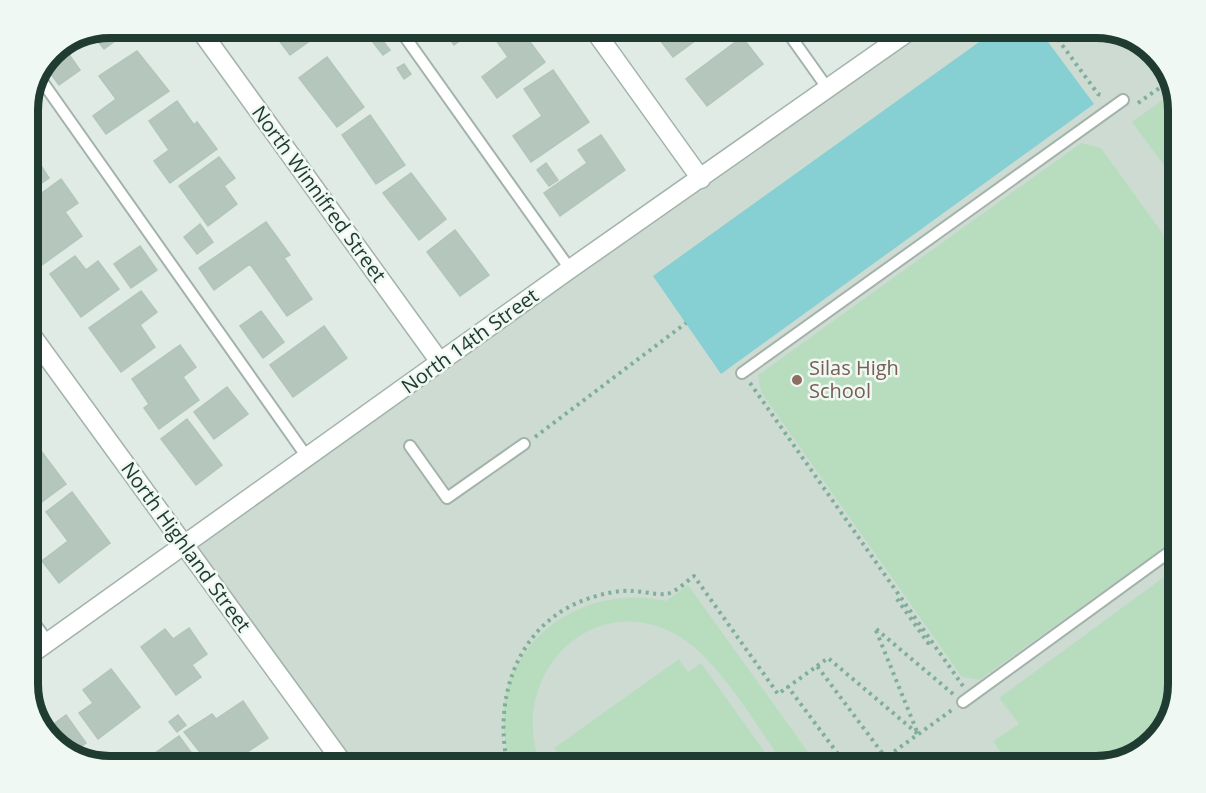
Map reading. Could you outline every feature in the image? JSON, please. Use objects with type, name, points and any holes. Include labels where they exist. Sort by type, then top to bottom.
[{"type":"street","name":"North Winnifred Street","points":[[206,38],[440,362]]},
{"type":"street","points":[[600,38],[701,179]]},
{"type":"street","name":"North 14th Street","points":[[38,649],[570,269],[900,38]]},
{"type":"street","name":"North Highland Street","points":[[38,343],[337,756]]},
{"type":"lane","points":[[406,38],[570,269]]},
{"type":"lane","points":[[792,38],[828,89]]},
{"type":"lane","points":[[43,83],[307,457]]},
{"type":"lane","points":[[742,373],[1123,100]]},
{"type":"lane","points":[[410,446],[447,498],[524,444]]},
{"type":"lane","points":[[967,699],[1168,553]]},
{"type":"lane","points":[[38,628],[48,642]]},
{"type":"path","points":[[1057,38],[1098,94],[1138,104],[1164,85]]},
{"type":"path","points":[[524,444],[686,323]]},
{"type":"path","points":[[742,373],[931,641],[967,699]]},
{"type":"path","points":[[506,756],[502,731],[504,699],[512,672],[544,626],[569,607],[590,598],[627,590],[669,594],[694,576],[778,694],[828,658],[918,734]]},
{"type":"path","points":[[897,599],[928,643],[931,641]]},
{"type":"path","points":[[918,734],[875,628],[967,699]]},
{"type":"path","points":[[817,666],[886,756]]},
{"type":"path","points":[[788,687],[840,756]]},
{"type":"path","points":[[888,756],[967,699]]},
{"type":"shaded area","name":"Silas High School","points":[[899,38],[1106,38],[1128,45],[1144,55],[1161,78],[1168,100],[1168,684],[1165,707],[1156,724],[1144,738],[1128,748],[1097,756],[338,756],[185,545]]},
{"type":"green space","points":[[1167,97],[1168,171],[1132,122]]},
{"type":"green space","points":[[1081,143],[1101,148],[1168,241],[1168,545],[979,680],[962,677],[761,392],[758,375]]},
{"type":"green space","points":[[1168,574],[1167,698],[1156,724],[1144,738],[1128,748],[1106,755],[1003,756],[993,741],[1019,724],[999,698]]},
{"type":"green space","points":[[688,585],[811,756],[778,756],[721,675],[691,644],[675,634],[643,623],[613,623],[586,632],[563,650],[546,673],[535,702],[533,733],[539,756],[510,756],[504,729],[506,695],[518,664],[538,637],[564,617],[595,603],[629,598],[666,601]]},
{"type":"green space","points":[[679,659],[688,672],[701,663],[768,756],[560,756],[554,748]]},
{"type":"water","points":[[985,38],[1045,38],[1094,104],[721,374],[653,276]]},
{"type":"building","points":[[119,38],[104,49],[96,39]]},
{"type":"building","points":[[277,38],[314,38],[290,55]]},
{"type":"building","points":[[370,38],[381,38],[390,50],[383,55]]},
{"type":"building","points":[[449,38],[464,38],[454,45]]},
{"type":"building","points":[[494,38],[527,38],[545,62],[497,98],[482,77],[508,57]]},
{"type":"building","points":[[658,38],[694,38],[696,40],[673,57]]},
{"type":"building","points":[[741,38],[763,64],[707,106],[686,79]]},
{"type":"building","points":[[137,51],[169,91],[106,134],[93,116],[116,99],[99,76]]},
{"type":"building","points":[[67,52],[80,70],[59,85],[49,71]]},
{"type":"building","points":[[327,57],[364,107],[337,127],[299,78]]},
{"type":"building","points":[[404,64],[411,74],[404,79],[397,68]]},
{"type":"building","points":[[553,70],[589,122],[531,162],[513,136],[542,116],[524,89]]},
{"type":"building","points":[[177,101],[194,125],[197,122],[217,149],[170,183],[154,161],[169,150],[149,121]]},
{"type":"building","points":[[370,115],[405,165],[376,184],[342,135]]},
{"type":"building","points":[[601,135],[625,170],[560,216],[544,193],[587,163],[578,150]]},
{"type":"building","points":[[219,157],[235,178],[224,186],[237,204],[208,226],[179,186]]},
{"type":"building","points":[[38,161],[49,178],[38,186]]},
{"type":"building","points":[[546,163],[558,180],[549,186],[537,170]]},
{"type":"building","points":[[411,173],[446,219],[419,240],[383,193]]},
{"type":"building","points":[[61,179],[78,203],[65,212],[82,236],[42,265],[38,259],[38,196]]},
{"type":"building","points":[[266,222],[290,255],[284,258],[312,299],[287,316],[250,264],[214,290],[199,268]]},
{"type":"building","points":[[200,224],[213,242],[197,254],[184,237]]},
{"type":"building","points":[[455,230],[489,275],[460,296],[427,252]]},
{"type":"building","points":[[140,246],[157,270],[131,288],[114,264]]},
{"type":"building","points":[[75,256],[86,270],[98,261],[119,289],[81,317],[50,274]]},
{"type":"building","points":[[141,291],[157,312],[140,325],[155,347],[121,372],[89,328]]},
{"type":"building","points":[[261,311],[284,342],[263,358],[240,326]]},
{"type":"building","points":[[324,326],[347,358],[293,397],[270,365]]},
{"type":"building","points":[[180,345],[196,367],[183,377],[199,400],[159,429],[144,408],[149,404],[132,379]]},
{"type":"building","points":[[227,387],[248,414],[214,439],[194,412]]},
{"type":"building","points":[[187,419],[222,465],[196,485],[161,439]]},
{"type":"building","points":[[38,447],[66,484],[38,503]]},
{"type":"building","points":[[72,492],[110,543],[59,583],[42,561],[68,541],[46,512]]},
{"type":"building","points":[[189,628],[207,654],[192,665],[201,677],[176,695],[141,647],[165,629],[173,639]]},
{"type":"building","points":[[111,669],[140,707],[98,739],[79,713],[93,703],[83,690]]},
{"type":"building","points":[[243,701],[268,738],[242,756],[203,756],[184,732],[212,714],[216,719]]},
{"type":"building","points":[[66,715],[86,743],[78,748],[62,738],[51,726]]},
{"type":"building","points":[[178,715],[186,725],[177,732],[169,722]]},
{"type":"building","points":[[179,736],[194,756],[151,756]]},
{"type":"place","name":"Silas High School","points":[[797,380]]}]
